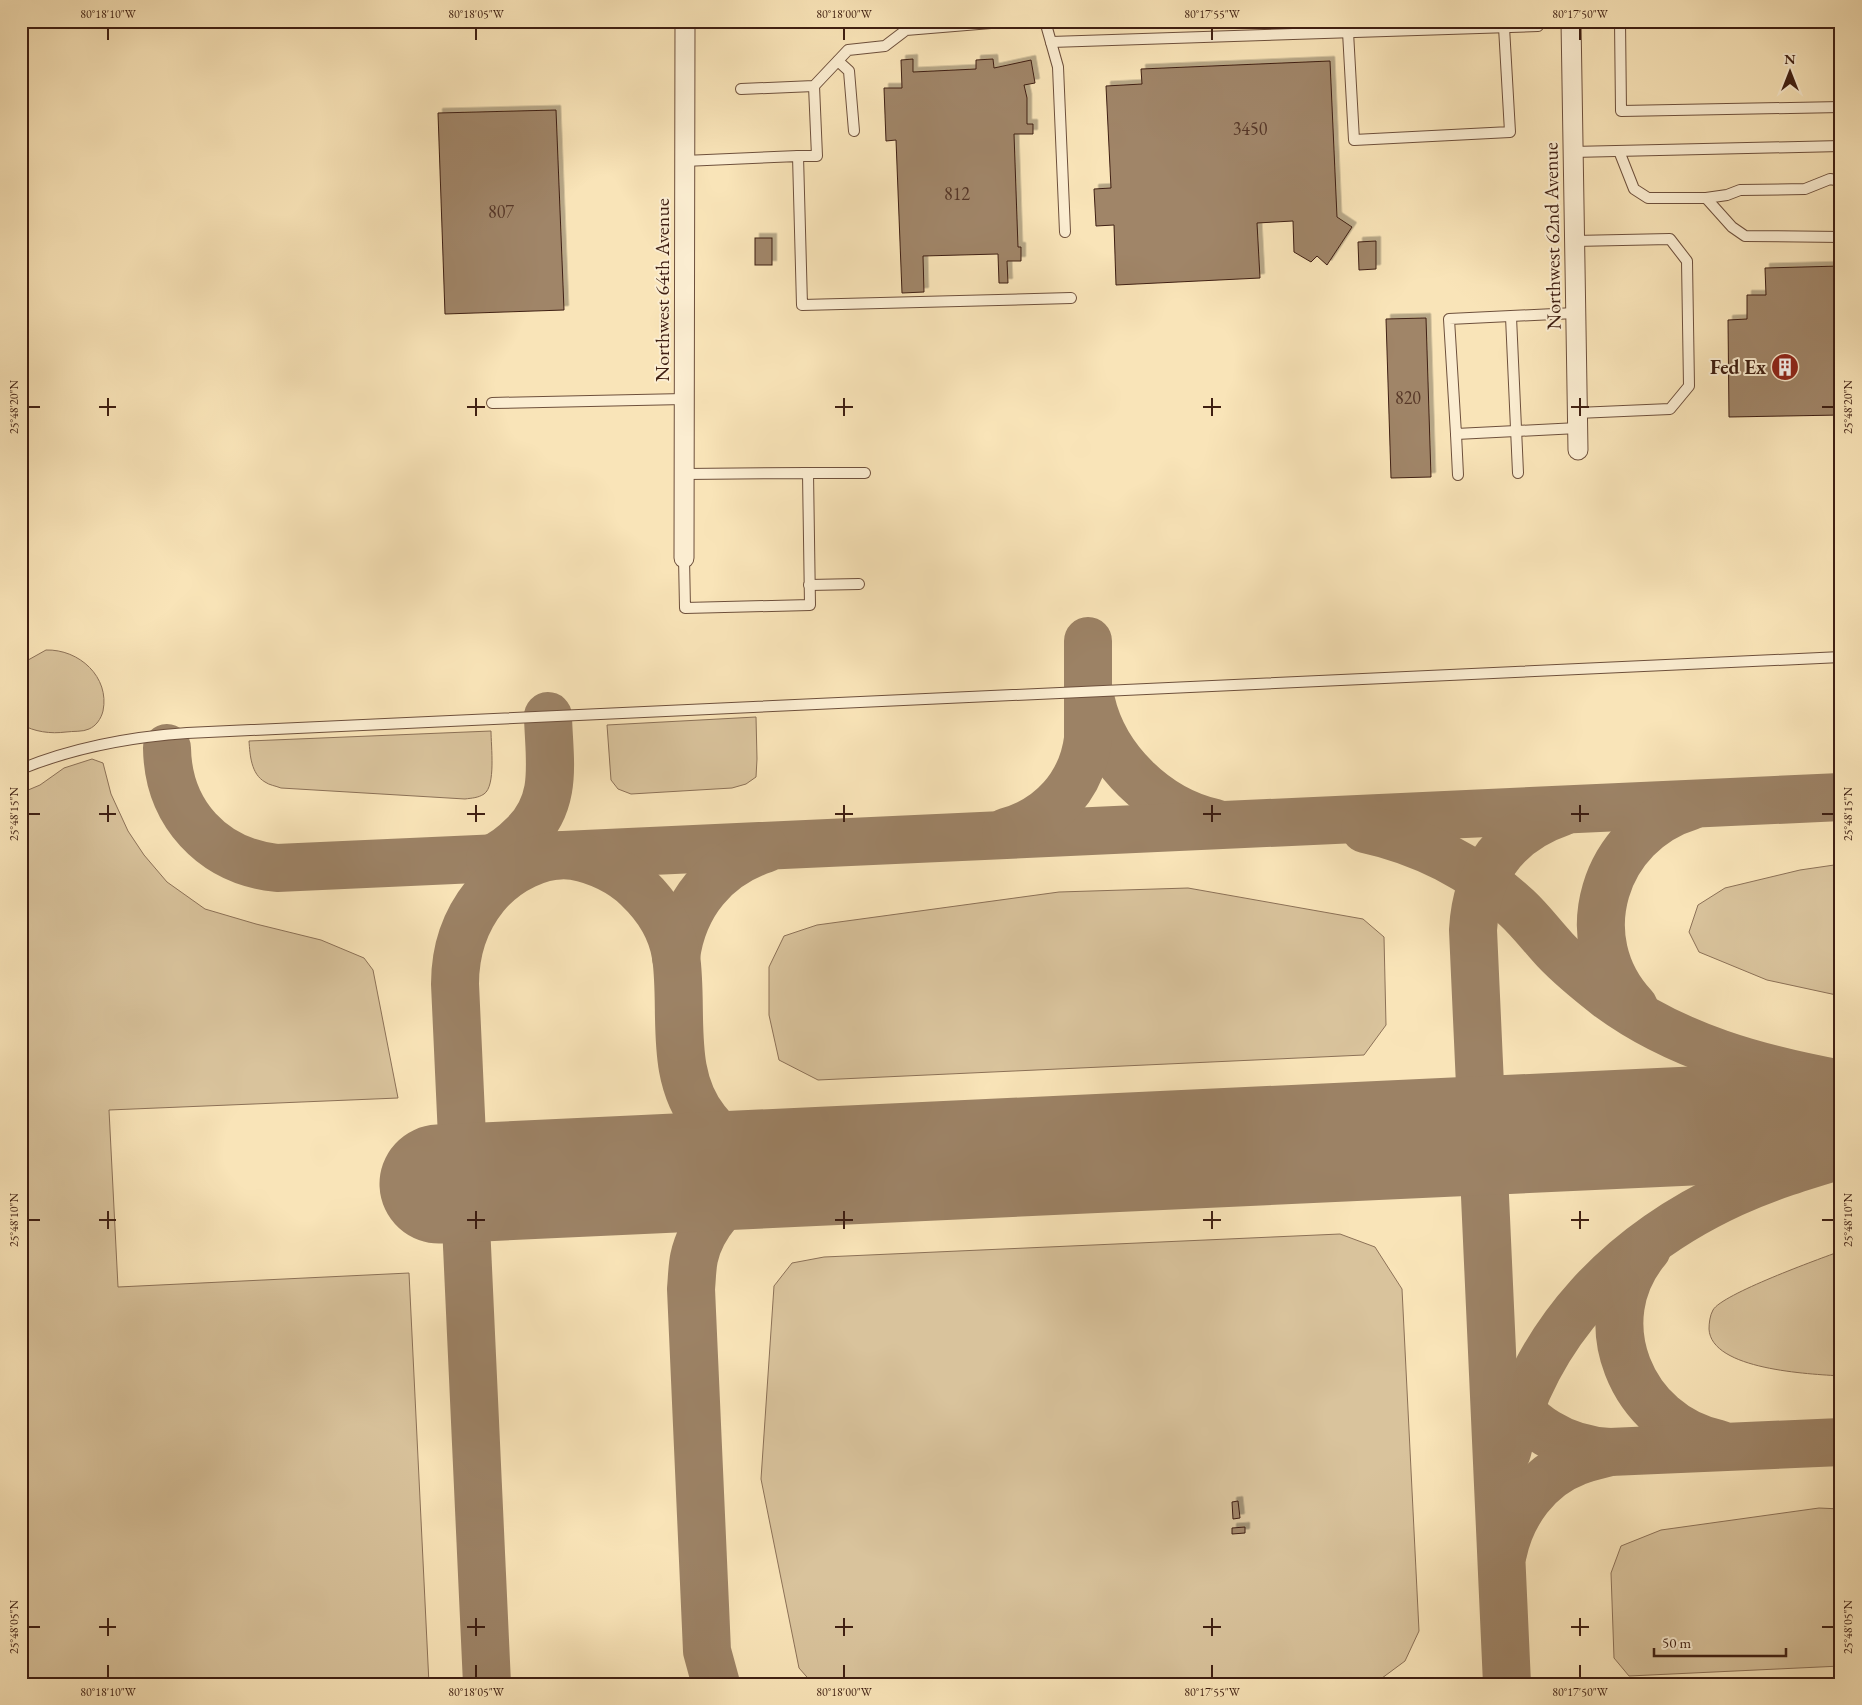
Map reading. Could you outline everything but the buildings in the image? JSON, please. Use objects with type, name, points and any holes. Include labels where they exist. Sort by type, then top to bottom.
[{"type":"street","name":"Northwest 64th Avenue","points":[[684,558],[685,21]]},
{"type":"street","name":"Northwest 62nd Avenue","points":[[1571,21],[1578,450]]},
{"type":"lane","points":[[740,89],[814,86],[848,50],[885,46],[906,30],[1015,21]]},
{"type":"lane","points":[[1046,21],[1058,67],[1065,232]]},
{"type":"lane","points":[[1620,21],[1621,111],[1841,107]]},
{"type":"lane","points":[[1051,42],[1538,26]]},
{"type":"lane","points":[[1348,32],[1354,140],[1510,132],[1504,28]]},
{"type":"lane","points":[[838,61],[849,70],[854,132]]},
{"type":"lane","points":[[684,161],[817,156],[814,86]]},
{"type":"lane","points":[[1572,152],[1841,146]]},
{"type":"lane","points":[[1619,151],[1634,188],[1648,198],[1706,198],[1727,195],[1740,190],[1805,189],[1830,179],[1841,181]]},
{"type":"lane","points":[[798,156],[802,305],[1071,298]]},
{"type":"lane","points":[[1706,198],[1732,228],[1745,236],[1841,237]]},
{"type":"lane","points":[[1456,434],[1516,431],[1578,420],[1670,409],[1690,386],[1687,261],[1670,240],[1574,241]]},
{"type":"lane","points":[[1458,475],[1449,320],[1576,313]]},
{"type":"lane","points":[[1510,316],[1518,473]]},
{"type":"lane","points":[[492,403],[684,399]]},
{"type":"lane","points":[[684,474],[865,473]]},
{"type":"lane","points":[[684,558],[685,608],[810,605],[808,474]]},
{"type":"lane","points":[[810,585],[859,584]]},
{"type":"lane","points":[[21,769],[64,753],[117,740],[187,733],[1841,657]]},
{"type":"shaded area","points":[[46,650],[70,654],[90,667],[97,676],[102,687],[103,711],[98,722],[92,728],[60,733],[37,731],[21,724],[21,664]]},
{"type":"shaded area","points":[[756,717],[756,777],[746,784],[732,788],[631,794],[618,789],[611,780],[607,725]]},
{"type":"shaded area","points":[[491,731],[491,775],[488,790],[475,798],[465,799],[281,788],[260,779],[252,764],[249,741]]},
{"type":"shaded area","points":[[92,759],[103,763],[111,794],[128,831],[144,855],[167,882],[205,909],[321,940],[364,958],[373,970],[398,1098],[109,1110],[118,1287],[409,1273],[429,1684],[21,1684],[21,863],[26,863],[23,837],[21,836],[21,793],[40,785],[64,768]]},
{"type":"shaded area","points":[[1841,864],[1841,996],[1767,980],[1699,952],[1689,932],[1698,905],[1725,888],[1800,870]]},
{"type":"shaded area","points":[[1188,888],[1363,919],[1384,937],[1386,1025],[1364,1055],[818,1080],[779,1060],[769,1015],[769,967],[784,936],[817,925],[1059,892]]},
{"type":"shaded area","points":[[1340,1234],[1375,1247],[1402,1289],[1419,1631],[1405,1661],[1374,1684],[813,1684],[799,1668],[761,1479],[774,1286],[792,1263],[824,1257]]},
{"type":"shaded area","points":[[1841,1251],[1841,1376],[1808,1374],[1764,1367],[1743,1361],[1726,1353],[1714,1343],[1709,1329],[1709,1322],[1713,1310],[1720,1303],[1752,1286]]},
{"type":"shaded area","points":[[1819,1508],[1841,1509],[1841,1666],[1629,1676],[1614,1658],[1611,1573],[1621,1546],[1661,1530]]},
{"type":"taxiway","points":[[1006,832],[1037,819],[1050,809],[1062,798],[1079,771],[1085,756],[1088,739],[1088,641]]},
{"type":"taxiway","points":[[1091,701],[1108,743],[1120,762],[1136,779],[1153,794],[1173,807],[1215,823]]},
{"type":"taxiway","points":[[490,859],[513,846],[535,822],[543,808],[550,779],[548,716]]},
{"type":"taxiway","points":[[167,748],[169,772],[175,793],[185,813],[198,830],[214,844],[233,855],[254,864],[277,868],[1841,797]]},
{"type":"taxiway","points":[[1634,1007],[1615,980],[1604,951],[1601,920],[1606,891],[1618,863],[1636,839],[1661,819],[1691,806]]},
{"type":"taxiway","points":[[1507,1684],[1473,930],[1475,909],[1480,890],[1498,856],[1510,842],[1525,830],[1542,820],[1562,812]]},
{"type":"taxiway","points":[[1365,829],[1386,834],[1427,849],[1483,880],[1517,908],[1574,969],[1609,997],[1663,1030],[1720,1054],[1780,1071],[1841,1084]]},
{"type":"taxiway","points":[[676,957],[686,920],[704,890],[731,865],[765,849]]},
{"type":"taxiway","points":[[487,1684],[455,984],[455,972],[462,937],[471,916],[485,896],[503,878],[525,865],[537,860],[562,855],[583,858],[600,864],[632,882],[645,895],[663,919],[674,946],[678,977],[682,1063],[686,1083],[694,1103],[718,1135],[730,1145],[743,1152],[769,1161],[817,1166]]},
{"type":"taxiway","points":[[1507,1452],[1520,1408],[1539,1368],[1562,1330],[1589,1296],[1620,1265],[1655,1238],[1693,1214],[1733,1193],[1773,1177],[1841,1155]]},
{"type":"taxiway","points":[[716,1684],[707,1651],[691,1289],[693,1262],[703,1234],[710,1222],[737,1193],[764,1177],[804,1168]]},
{"type":"taxiway","points":[[1647,1249],[1629,1277],[1621,1307],[1620,1337],[1628,1366],[1642,1393],[1662,1416],[1688,1433],[1719,1444]]},
{"type":"taxiway","points":[[1503,1384],[1511,1399],[1522,1412],[1547,1433],[1577,1446],[1610,1452]]},
{"type":"taxiway","points":[[1503,1553],[1512,1524],[1528,1498],[1538,1487],[1562,1468],[1584,1459],[1610,1452],[1841,1442]]},
{"type":"runway","points":[[439,1184],[1841,1119]]},
{"type":"place","name":"Fed Ex","points":[[1785,367]]}]
